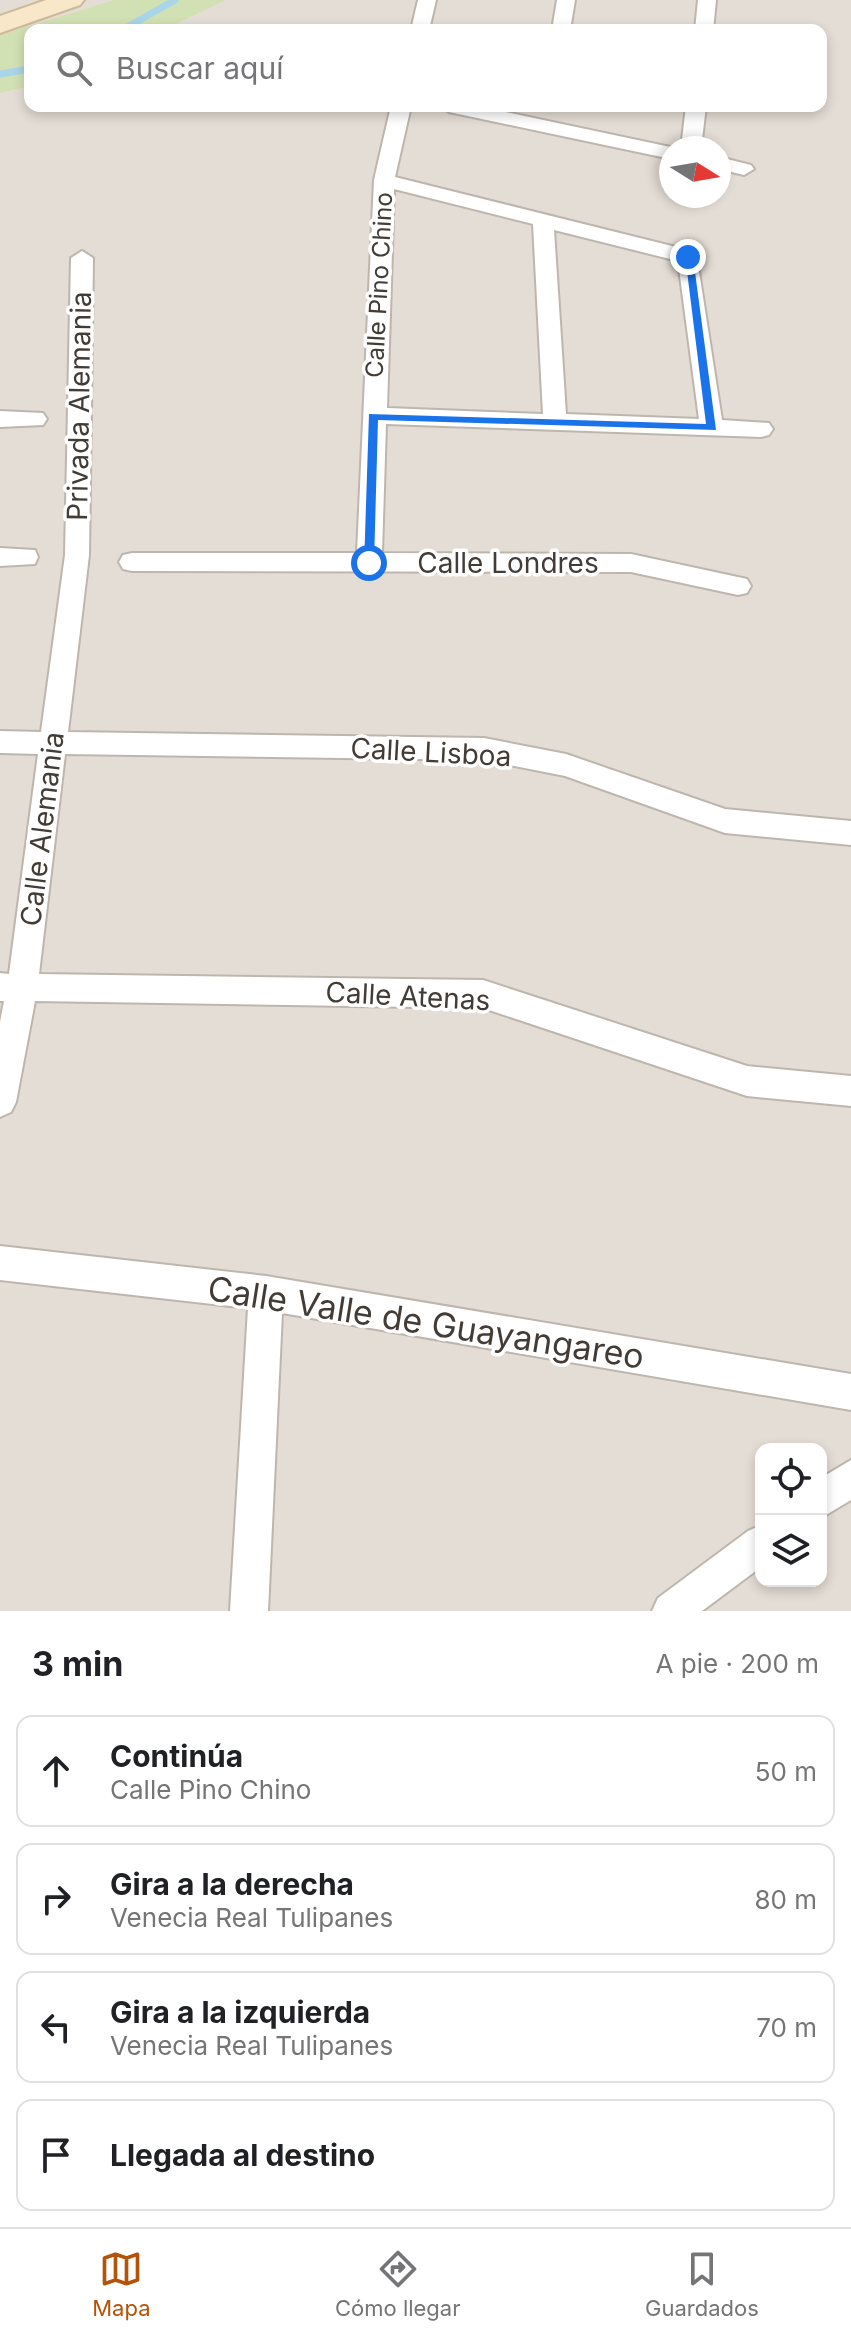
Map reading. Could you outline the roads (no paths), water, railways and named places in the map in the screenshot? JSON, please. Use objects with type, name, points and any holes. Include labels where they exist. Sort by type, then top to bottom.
[{"type":"street","points":[[0,25],[71,0]]},
{"type":"street","points":[[421,24],[427,0]]},
{"type":"street","points":[[562,24],[566,0]]},
{"type":"street","points":[[705,24],[707,0]]},
{"type":"street","name":"Calle Pino Chino","points":[[369,563],[384,180],[400,112]]},
{"type":"street","points":[[506,112],[544,116],[659,150]]},
{"type":"street","points":[[692,136],[695,112]]},
{"type":"street","points":[[731,166],[744,169]]},
{"type":"street","points":[[384,180],[688,257],[712,428]]},
{"type":"street","points":[[543,220],[555,422]]},
{"type":"street","name":"Privada Alemania","points":[[77,555],[82,258]]},
{"type":"street","points":[[373,416],[761,429]]},
{"type":"street","points":[[0,419],[35,419]]},
{"type":"street","name":"Calle Alemania","points":[[0,1102],[11,987],[52,743],[77,555]]},
{"type":"street","points":[[0,557],[26,557]]},
{"type":"street","name":"Calle Londres","points":[[132,562],[631,563],[738,586]]},
{"type":"street","name":"Calle Lisboa","points":[[0,742],[484,749],[566,765],[725,821],[851,833]]},
{"type":"street","name":"Calle Atenas","points":[[11,987],[483,994],[747,1081],[851,1091]]},
{"type":"street","name":"Calle Valle de Guayangareo","points":[[0,1263],[266,1293],[851,1392]]},
{"type":"street","points":[[249,1611],[266,1293]]},
{"type":"street","points":[[827,1496],[851,1478]]},
{"type":"street","points":[[671,1611],[755,1548]]},
{"type":"waterway","points":[[133,24],[175,0]]},
{"type":"waterway","points":[[0,74],[24,70]]}]
